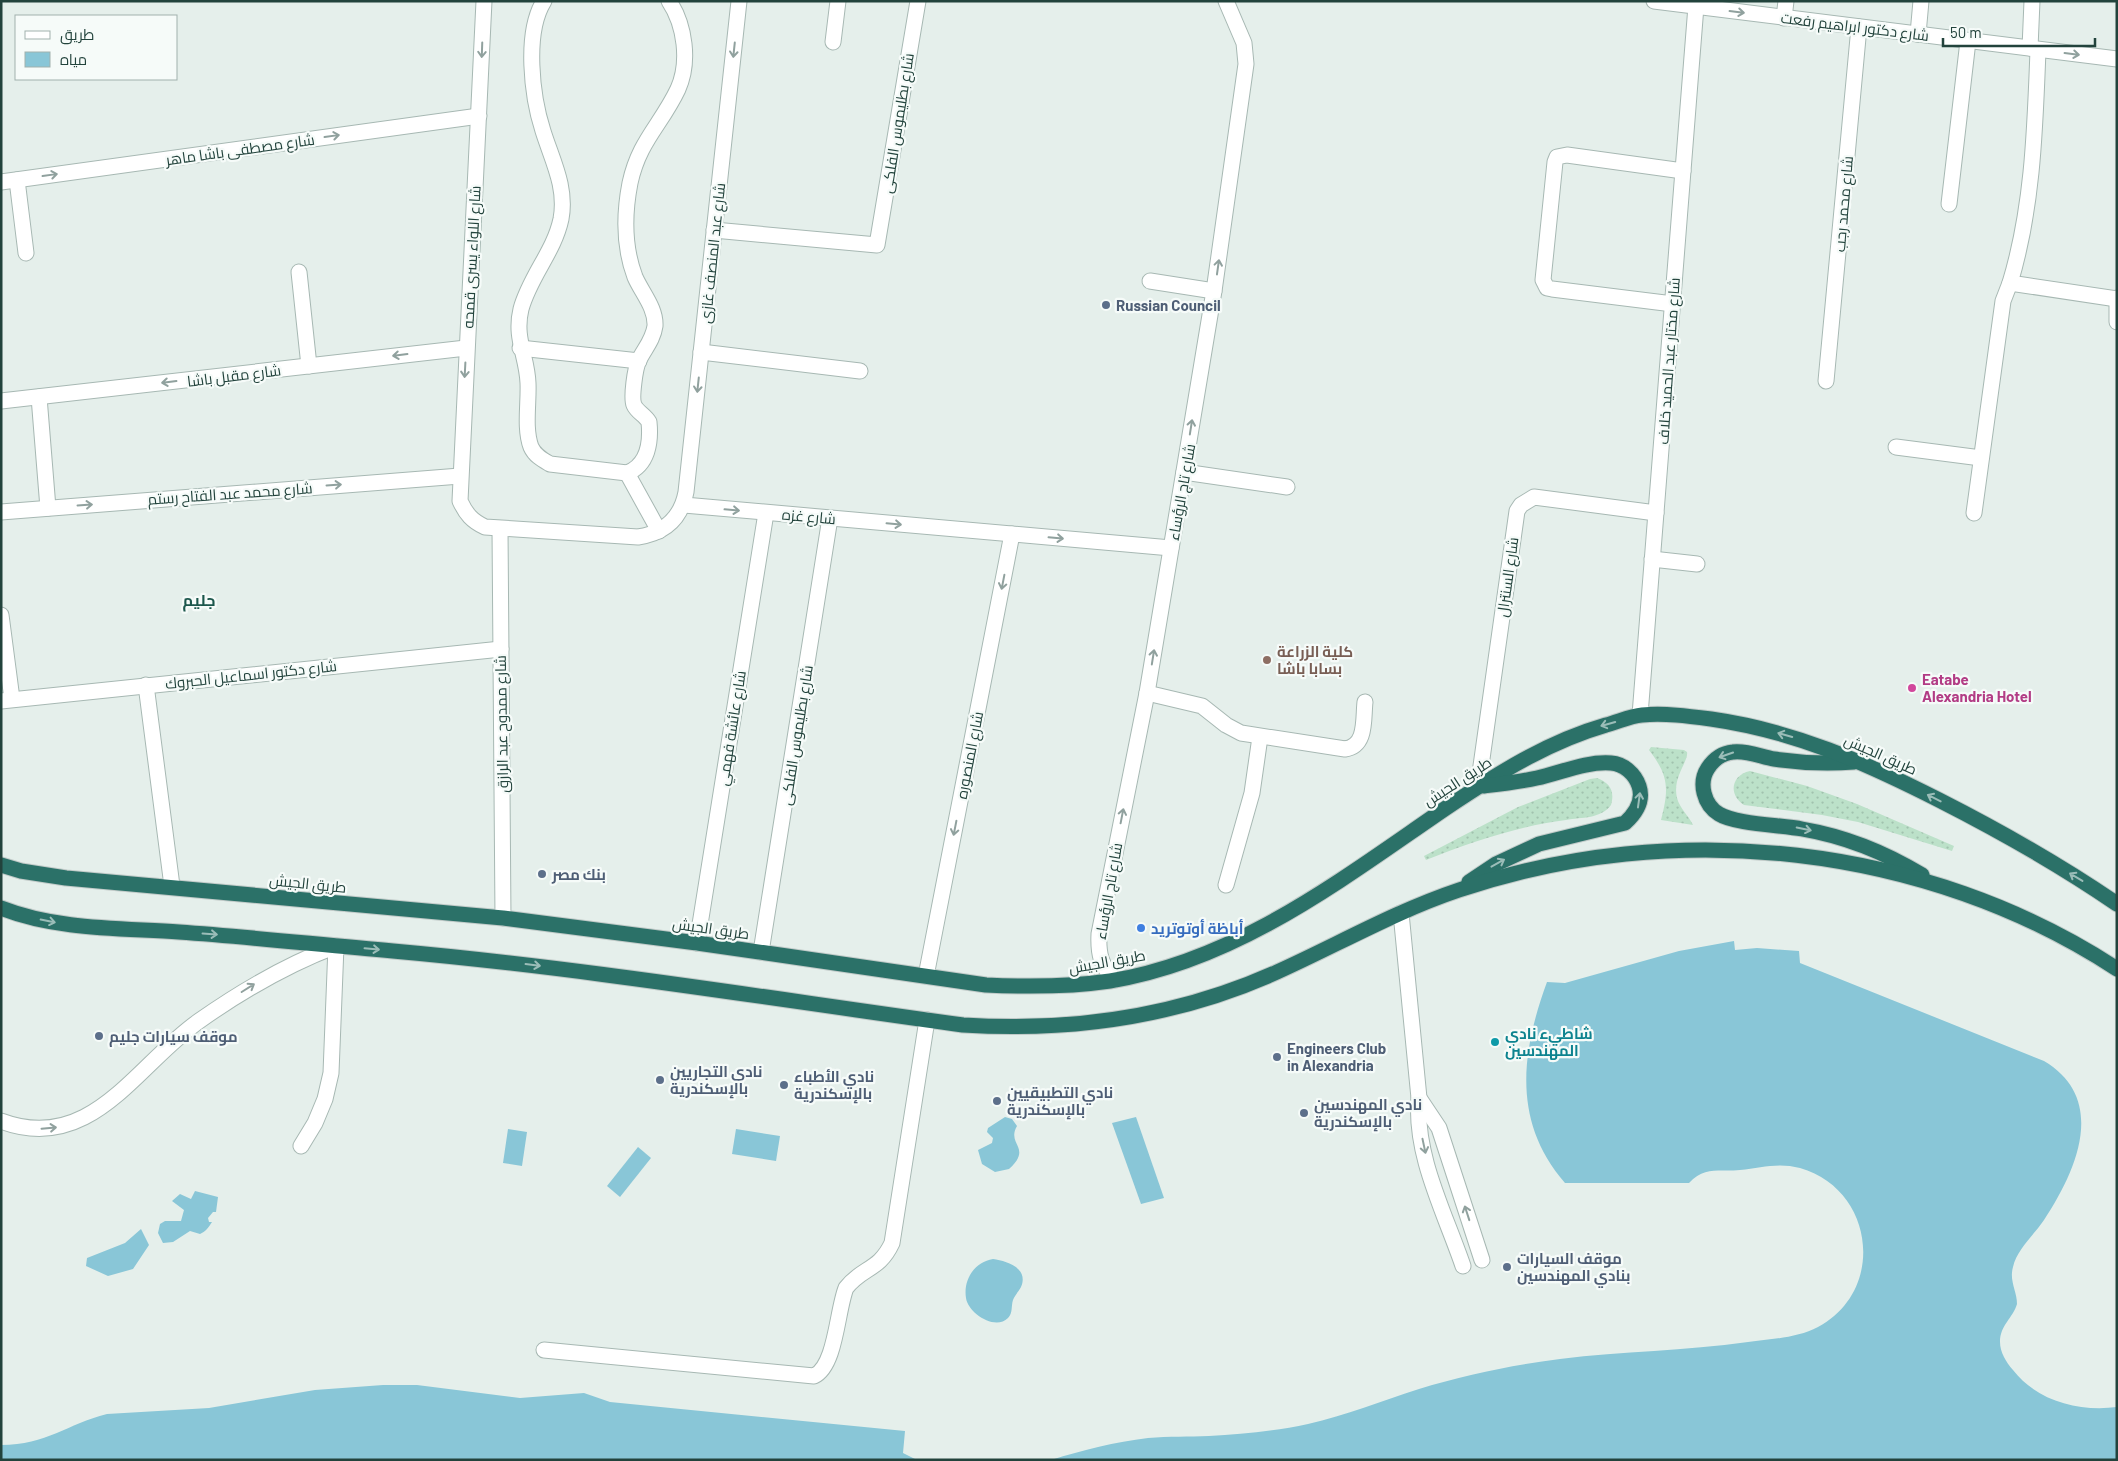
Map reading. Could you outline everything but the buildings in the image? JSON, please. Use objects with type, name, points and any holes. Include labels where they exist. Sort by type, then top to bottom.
[{"type":"highway","name":"طريق الجيش","points":[[1,865],[20,872],[66,878],[172,886],[503,918],[697,943],[986,985],[1030,987],[1114,980],[1160,969],[1204,953],[1290,913],[1331,888],[1478,787],[1529,756],[1583,732],[1640,715],[1684,716],[1728,722],[1814,744],[1861,761],[2004,834],[2117,904]]},
{"type":"highway","points":[[1861,761],[1809,762],[1735,752],[1727,753],[1712,762],[1707,770],[1703,786],[1704,795],[1714,810],[1721,815],[1834,836],[1890,858],[1943,887],[2016,916],[2064,939],[2117,969]]},
{"type":"highway","points":[[1457,890],[1496,864],[1538,844],[1626,823],[1633,816],[1640,799],[1640,789],[1630,772],[1613,763],[1592,764],[1536,778],[1478,787]]},
{"type":"highway","points":[[1,908],[45,920],[79,926],[251,937],[483,959],[628,977],[927,1020],[1009,1028],[1055,1027],[1146,1015],[1190,1004],[1234,990],[1401,913],[1457,890],[1551,865],[1603,857],[1708,850],[1761,852],[1814,858],[1866,867],[1943,887]]},
{"type":"street","name":"شارع اللواء يسرى قمحه","points":[[484,1],[460,501],[465,512],[474,522],[485,527],[500,529]]},
{"type":"street","points":[[544,1],[536,27],[532,61],[535,96],[543,131],[556,164],[562,190],[561,217],[554,243],[526,294],[518,324],[520,348],[528,382],[528,436],[532,448],[539,458],[550,464],[627,473],[635,470],[646,456],[650,428],[646,416],[637,409],[633,399],[639,361],[652,341],[655,325],[652,309],[631,264],[626,215],[630,183],[639,152],[675,93],[683,68],[684,49],[681,25],[669,1]]},
{"type":"street","name":"شارع عبد المنصف غازى","points":[[684,505],[739,1]]},
{"type":"street","points":[[833,42],[838,1]]},
{"type":"street","name":"شارع بطليموس الفلكى","points":[[714,230],[877,244],[918,1]]},
{"type":"street","name":"شارع تاج الرؤساء","points":[[1114,980],[1104,968],[1098,952],[1099,934],[1147,693],[1214,291],[1246,64],[1244,42],[1226,1]]},
{"type":"street","name":"شارع دكتور ابراهيم رفعت","points":[[1654,1],[2117,59]]},
{"type":"street","points":[[1784,18],[1786,1]]},
{"type":"street","points":[[1918,34],[1921,1]]},
{"type":"street","points":[[1974,513],[2003,300],[2020,252],[2035,152],[2032,1]]},
{"type":"street","name":"شارع مختار عبد الحميد خلاف","points":[[1640,715],[1696,6]]},
{"type":"street","name":"شارع محمد رجب","points":[[1826,381],[1859,27]]},
{"type":"street","points":[[1949,204],[1968,41]]},
{"type":"street","name":"شارع مصطفى باشا ماهر","points":[[1,182],[479,116]]},
{"type":"street","points":[[1673,304],[1552,289],[1547,288],[1543,280],[1554,162],[1557,157],[1567,155],[1683,171]]},
{"type":"street","points":[[17,180],[26,253]]},
{"type":"street","points":[[299,272],[310,366]]},
{"type":"street","points":[[1150,281],[1214,291]]},
{"type":"street","points":[[2010,283],[2117,299],[2117,322]]},
{"type":"street","name":"شارع مقبل باشا","points":[[1,401],[466,348]]},
{"type":"street","points":[[520,348],[639,361]]},
{"type":"street","points":[[701,352],[860,371]]},
{"type":"street","points":[[39,397],[48,508]]},
{"type":"street","points":[[1896,447],[1981,458]]},
{"type":"street","points":[[1184,472],[1287,487]]},
{"type":"street","points":[[627,473],[660,531]]},
{"type":"street","name":"شارع محمد عبد الفتاح رستم","points":[[1,512],[460,476]]},
{"type":"street","name":"شارع السنترال","points":[[1478,787],[1517,511],[1521,505],[1534,497],[1656,513]]},
{"type":"street","points":[[500,529],[638,537],[660,531],[670,525],[684,505]]},
{"type":"street","name":"شارع غزه","points":[[684,505],[1171,548]]},
{"type":"street","name":"شارع عائشة فهمي","points":[[697,943],[766,513]]},
{"type":"street","name":"شارع بطليموس الفلكى","points":[[761,952],[830,518]]},
{"type":"street","name":"شارع ممدوح عبد الرازق","points":[[500,529],[503,918]]},
{"type":"street","name":"شارع المنصوره","points":[[926,976],[1012,534]]},
{"type":"street","points":[[1652,559],[1697,564]]},
{"type":"street","points":[[1,615],[6,700]]},
{"type":"street","name":"شارع دكتور اسماعيل الحبروك","points":[[6,700],[501,648]]},
{"type":"street","points":[[146,685],[172,886]]},
{"type":"street","points":[[1147,693],[1202,706],[1233,730],[1346,749],[1352,748],[1361,739],[1365,702]]},
{"type":"street","points":[[1226,885],[1252,793],[1260,736]]},
{"type":"street","points":[[1401,913],[1419,1098],[1418,1121],[1426,1160],[1463,1266]]},
{"type":"street","points":[[1,1121],[34,1129],[65,1126],[81,1120],[107,1104],[178,1038],[231,998],[287,966],[336,946],[331,1073],[318,1115],[301,1146]]},
{"type":"street","points":[[544,1350],[814,1376],[820,1374],[828,1362],[846,1288],[851,1280],[878,1264],[892,1243],[927,1020]]},
{"type":"street","points":[[1419,1098],[1439,1128],[1482,1260]]},
{"type":"green space","points":[[1651,747],[1684,750],[1687,752],[1686,760],[1678,777],[1676,790],[1678,802],[1693,825],[1661,820],[1666,783],[1656,759],[1649,750]]},
{"type":"green space","points":[[1750,771],[1807,786],[1857,804],[1954,846],[1952,851],[1858,822],[1822,815],[1744,805],[1736,796],[1734,786],[1739,777]]},
{"type":"green space","points":[[1597,778],[1605,782],[1612,792],[1611,805],[1602,813],[1591,817],[1530,826],[1477,841],[1426,860],[1424,856],[1518,807]]},
{"type":"water","points":[[1734,941],[1735,950],[1757,948],[1799,951],[1800,963],[2044,1061],[2064,1077],[2076,1095],[2081,1115],[2080,1136],[2075,1158],[2056,1200],[2015,1260],[2012,1277],[2017,1304],[2004,1326],[2000,1346],[2004,1357],[2013,1370],[2034,1390],[2046,1397],[2074,1406],[2088,1408],[2117,1407],[2117,1460],[1051,1460],[1099,1447],[1156,1437],[1209,1436],[1284,1429],[1350,1412],[1436,1384],[1525,1364],[1584,1356],[1724,1345],[1784,1338],[1818,1327],[1840,1310],[1855,1290],[1862,1266],[1863,1242],[1856,1218],[1844,1196],[1825,1179],[1800,1168],[1777,1165],[1707,1172],[1689,1183],[1565,1183],[1548,1160],[1536,1136],[1529,1111],[1526,1086],[1527,1061],[1531,1035],[1547,982],[1565,983],[1679,951]]},
{"type":"water","points":[[1005,1117],[1012,1119],[1017,1126],[1014,1138],[1019,1156],[1009,1169],[995,1172],[982,1164],[978,1150],[992,1143],[993,1138],[987,1132],[988,1128]]},
{"type":"water","points":[[1136,1117],[1164,1198],[1141,1204],[1112,1123]]},
{"type":"water","points":[[508,1129],[527,1132],[522,1166],[503,1163]]},
{"type":"water","points":[[736,1129],[780,1136],[776,1161],[732,1154]]},
{"type":"water","points":[[638,1147],[651,1158],[620,1197],[607,1186]]},
{"type":"water","points":[[195,1191],[218,1197],[216,1212],[213,1212],[208,1218],[209,1222],[212,1222],[200,1234],[190,1231],[173,1242],[163,1243],[158,1233],[160,1224],[165,1221],[181,1221],[184,1210],[172,1201],[180,1194],[191,1199]]},
{"type":"water","points":[[141,1229],[149,1245],[133,1269],[108,1276],[86,1266],[87,1258],[125,1243]]},
{"type":"water","points":[[993,1259],[1015,1267],[1019,1270],[1023,1280],[1013,1300],[1010,1316],[1003,1321],[996,1322],[977,1314],[968,1304],[966,1298],[966,1284],[972,1272],[981,1264]]},
{"type":"water","points":[[383,1385],[417,1385],[520,1398],[584,1393],[610,1402],[905,1431],[903,1453],[917,1460],[1,1460],[1,1445],[31,1442],[107,1414],[209,1408],[315,1390]]},
{"type":"place","name":"Russian Council","points":[[1106,305]]},
{"type":"place","name":"كلية الزراعة بسابا باشا","points":[[1267,660]]},
{"type":"place","name":"Eatabe Alexandria Hotel","points":[[1912,688]]},
{"type":"place","name":"بنك مصر","points":[[542,874]]},
{"type":"place","name":"أباظة أوتوتريد","points":[[1141,928]]},
{"type":"place","name":"موقف سيارات جليم","points":[[99,1036]]},
{"type":"place","name":"شاطيء نادي المهندسين","points":[[1495,1042]]},
{"type":"place","name":"Engineers Club in Alexandria","points":[[1277,1057]]},
{"type":"place","name":"نادي التجاريين بالإسكندرية","points":[[660,1080]]},
{"type":"place","name":"نادي الأطباء بالإسكندرية","points":[[784,1085]]},
{"type":"place","name":"نادي التطبيقيين بالإسكندرية","points":[[997,1101]]},
{"type":"place","name":"نادي المهندسين بالإسكندرية","points":[[1304,1113]]},
{"type":"place","name":"موقف السيارات بنادي المهندسين","points":[[1507,1267]]},
{"type":"district","name":"جليم","points":[[199,599]]}]
